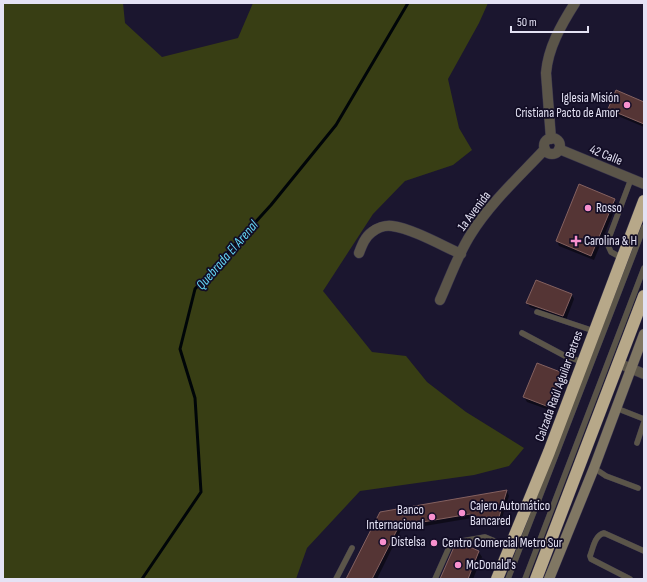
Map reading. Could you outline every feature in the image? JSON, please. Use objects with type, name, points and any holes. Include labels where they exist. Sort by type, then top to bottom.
[{"type":"highway","name":"Calzada Raúl Aguilar Batres","points":[[497,579],[545,463],[644,201]]},
{"type":"highway","points":[[536,579],[644,296]]},
{"type":"street","points":[[551,139],[546,74],[547,63],[558,32],[575,3]]},
{"type":"street","points":[[551,139],[559,142],[559,149],[555,153],[551,154],[545,149],[545,144],[551,139]]},
{"type":"street","name":"1a Avenida","points":[[440,300],[461,254],[483,217],[545,149]]},
{"type":"street","name":"42 Calle","points":[[559,149],[644,184]]},
{"type":"street","points":[[359,253],[364,241],[372,232],[382,227],[391,226],[418,234],[461,254]]},
{"type":"street","points":[[549,579],[594,468],[644,334]]},
{"type":"street","points":[[618,363],[644,374]]},
{"type":"lane","points":[[622,258],[611,252],[607,243],[631,179]]},
{"type":"lane","points":[[508,579],[644,227]]},
{"type":"lane","points":[[525,579],[644,268]]},
{"type":"lane","points":[[537,312],[594,331]]},
{"type":"lane","points":[[522,333],[567,357],[583,362]]},
{"type":"lane","points":[[616,408],[644,421],[637,443]]},
{"type":"lane","points":[[594,468],[606,476],[638,488]]},
{"type":"lane","points":[[630,579],[591,559],[590,556],[597,538],[600,534],[604,533],[644,551]]},
{"type":"lane","points":[[435,579],[451,543],[485,538],[497,542]]},
{"type":"lane","points":[[336,579],[352,548]]},
{"type":"green space","points":[[3,3],[123,3],[125,23],[162,57],[238,38],[253,3],[488,3],[479,23],[448,79],[459,128],[472,150],[453,165],[405,181],[373,214],[323,291],[372,352],[406,356],[427,382],[466,412],[524,448],[509,466],[474,475],[360,491],[307,548],[296,579],[3,579]]},
{"type":"building","name":"Iglesia Misión Cristiana Pacto de Amor","points":[[616,90],[644,102],[644,124],[608,109]]},
{"type":"building","points":[[579,184],[615,199],[591,256],[556,241]]},
{"type":"building","points":[[536,280],[572,294],[563,316],[526,303]]},
{"type":"building","points":[[537,363],[563,373],[549,407],[523,397]]},
{"type":"building","points":[[507,490],[499,517],[472,522],[470,514],[399,526],[372,579],[346,579],[380,512]]},
{"type":"building","name":"McDonald's","points":[[465,545],[479,551],[468,579],[440,579],[454,547]]},
{"type":"waterway","name":"Quebrada El Arenal","points":[[142,579],[201,492],[195,398],[180,349],[195,289],[271,205],[336,125],[408,3]]},
{"type":"place","name":"Iglesia Misión Cristiana Pacto de Amor","points":[[627,105]]},
{"type":"place","name":"Rosso","points":[[588,208]]},
{"type":"place","name":"Carolina & H","points":[[576,241]]},
{"type":"place","name":"Cajero Automático Bancared","points":[[462,513]]},
{"type":"place","name":"Banco Internacional","points":[[432,517]]},
{"type":"place","name":"Distelsa","points":[[383,542]]},
{"type":"place","name":"Centro Comercial Metro Sur","points":[[434,543]]},
{"type":"place","name":"McDonald's","points":[[458,565]]}]
